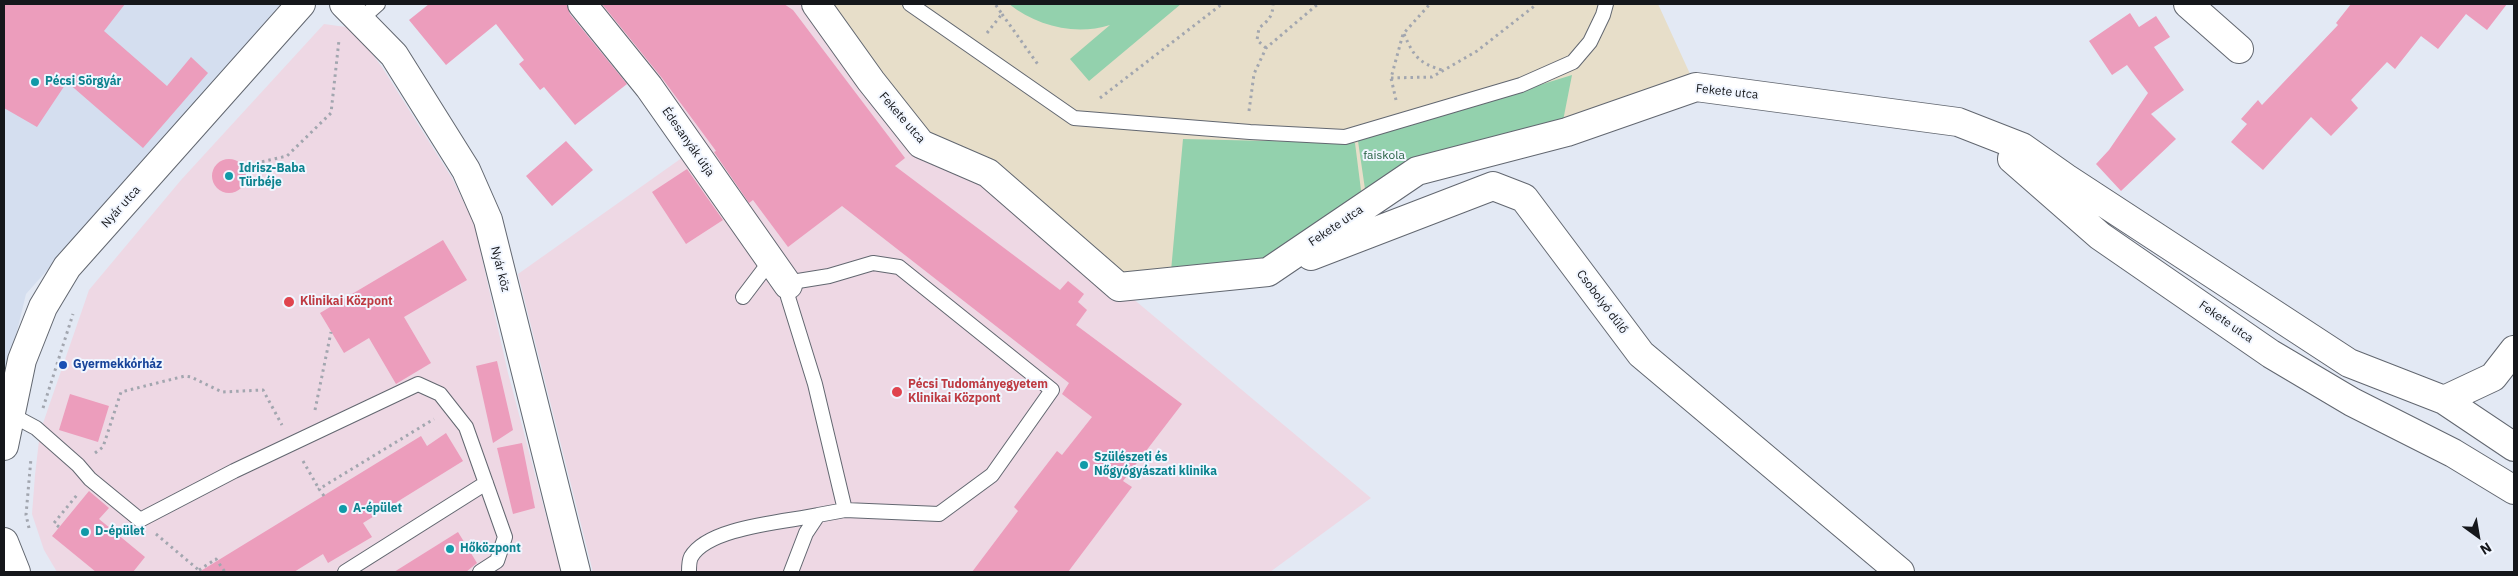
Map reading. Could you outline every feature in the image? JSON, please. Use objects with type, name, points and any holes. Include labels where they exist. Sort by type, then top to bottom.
[{"type":"street","name":"Nyár utca","points":[[4,446],[25,351],[43,307],[67,267],[301,4]]},
{"type":"street","name":"Édesanyák útja","points":[[582,4],[649,87],[788,285]]},
{"type":"street","name":"Fekete utca","points":[[816,4],[871,81],[921,144],[988,173],[1119,287],[1268,272],[1417,171],[1567,132],[1696,87],[1958,122],[2022,147],[2349,363],[2444,400],[2514,448]]},
{"type":"street","points":[[2188,4],[2239,49]]},
{"type":"street","name":"Nyár köz","points":[[355,16],[394,55],[466,170],[488,220],[576,572]]},
{"type":"street","name":"Fekete utca","points":[[1958,122],[2014,160],[2100,236],[2271,354],[2352,402],[2453,453],[2514,490]]},
{"type":"street","name":"Csobolyó dűlő","points":[[1268,272],[1493,186],[1524,198],[1641,354],[1900,572]]},
{"type":"street","points":[[2444,400],[2493,377],[2514,350]]},
{"type":"street","points":[[4,542],[16,572]]},
{"type":"lane","points":[[910,4],[1074,118],[1250,132],[1345,137],[1521,86],[1573,62],[1590,42],[1604,15],[1606,4]]},
{"type":"lane","points":[[743,297],[771,260]]},
{"type":"lane","points":[[689,572],[690,558],[703,544],[723,533],[845,510],[939,514],[992,475],[1052,390],[900,267],[873,263],[829,276],[798,280],[788,285],[788,297],[815,384],[845,510]]},
{"type":"lane","points":[[10,414],[36,428],[78,465],[90,479],[140,520],[234,471],[293,445],[418,384],[440,394],[466,428],[505,536],[497,561],[480,572]]},
{"type":"lane","points":[[345,572],[363,567],[486,483]]},
{"type":"lane","points":[[791,572],[806,533],[818,516]]},
{"type":"path","points":[[995,4],[1041,69]]},
{"type":"path","points":[[1074,118],[1222,4]]},
{"type":"path","points":[[1266,48],[1257,40],[1259,28],[1268,21],[1273,12],[1273,4]]},
{"type":"path","points":[[1250,132],[1249,101],[1254,74],[1266,48],[1318,4]]},
{"type":"path","points":[[1400,121],[1391,78],[1404,34],[1430,4]]},
{"type":"path","points":[[1391,78],[1432,76],[1477,51],[1537,4]]},
{"type":"path","points":[[974,49],[1002,14]]},
{"type":"path","points":[[243,166],[287,156],[331,113],[355,16]]},
{"type":"path","points":[[1404,34],[1410,49],[1421,63],[1443,70]]},
{"type":"path","points":[[31,533],[26,515],[28,473],[36,428],[76,308]]},
{"type":"path","points":[[310,436],[332,332]]},
{"type":"path","points":[[78,465],[103,447],[121,392],[188,376],[222,392],[263,390],[324,496]]},
{"type":"path","points":[[320,488],[452,409]]},
{"type":"path","points":[[59,527],[54,522],[90,479]]},
{"type":"path","points":[[140,520],[200,571],[216,559],[224,572]]},
{"type":"shaded area","name":"Pécsi Sörgyár","points":[[4,4],[284,4],[26,294],[4,385]]},
{"type":"shaded area","name":"Pécsi Tudományegyetem Klinikai Központ","points":[[582,4],[816,4],[921,144],[988,173],[1119,287],[1371,498],[1270,572],[593,572],[518,274],[693,150]]},
{"type":"shaded area","points":[[816,4],[1658,4],[1696,87],[1417,171],[1268,272],[1119,287],[921,144]]},
{"type":"shaded area","name":"Klinikai Központ","points":[[324,24],[353,28],[382,67],[452,178],[474,223],[508,373],[561,572],[57,572],[44,550],[32,514],[35,475],[40,432],[89,290],[181,180]]},
{"type":"green space","points":[[1009,4],[1181,4],[1089,81],[1070,59],[1110,25],[1083,29],[1057,27],[1032,18]]},
{"type":"green space","name":"faiskola","points":[[1572,75],[1562,126],[1366,196],[1358,141]]},
{"type":"green space","points":[[1183,139],[1355,143],[1362,198],[1261,265],[1171,271]]},
{"type":"building","points":[[4,4],[125,4],[104,31],[167,86],[191,57],[208,73],[143,148],[67,82],[37,127],[4,108]]},
{"type":"building","points":[[429,4],[567,4],[570,14],[627,84],[575,125],[544,87],[540,90],[519,64],[524,60],[496,24],[446,65],[409,20]]},
{"type":"building","points":[[602,4],[784,4],[793,10],[905,158],[895,166],[1060,290],[1068,281],[1084,294],[1078,302],[1087,310],[1076,325],[1182,404],[1123,481],[1132,487],[1068,572],[972,572],[1018,511],[1014,507],[1057,451],[1062,455],[1092,417],[1062,394],[1069,383],[842,206],[788,247],[753,200],[749,203],[714,152],[716,151],[662,78]]},
{"type":"building","points":[[2351,4],[2507,4],[2487,30],[2466,14],[2438,49],[2421,36],[2395,69],[2387,62],[2351,100],[2358,108],[2331,136],[2311,117],[2263,170],[2231,142],[2247,124],[2241,119],[2258,100],[2262,105],[2338,25],[2336,23]]},
{"type":"building","points":[[2130,13],[2139,27],[2156,16],[2170,37],[2154,47],[2184,90],[2151,114],[2176,139],[2121,191],[2096,164],[2109,150],[2148,93],[2127,65],[2112,75],[2089,41]]},
{"type":"building","points":[[566,141],[593,170],[552,206],[526,176]]},
{"type":"building","name":"Idrisz-Baba Türbéje","points":[[229,159],[241,164],[246,176],[241,188],[229,193],[217,188],[212,176],[217,164]]},
{"type":"building","points":[[687,169],[723,220],[686,244],[652,192]]},
{"type":"building","points":[[443,240],[467,280],[404,317],[431,363],[396,384],[369,338],[344,353],[320,313]]},
{"type":"building","points":[[497,361],[513,430],[493,443],[476,366]]},
{"type":"building","points":[[70,394],[109,406],[98,442],[59,430]]},
{"type":"building","name":"A-épület","points":[[446,433],[463,461],[363,523],[372,537],[328,563],[323,554],[294,572],[199,572],[421,436],[427,446]]},
{"type":"building","points":[[522,443],[535,508],[513,514],[497,448]]},
{"type":"building","name":"D-épület","points":[[89,491],[109,508],[99,519],[145,557],[133,572],[96,572],[52,536]]},
{"type":"building","name":"Hőközpont","points":[[458,532],[477,563],[466,572],[394,572]]},
{"type":"place","name":"Pécsi Sörgyár","points":[[35,82]]},
{"type":"place","name":"Idrisz-Baba Türbéje","points":[[229,176]]},
{"type":"place","name":"Klinikai Központ","points":[[289,302]]},
{"type":"place","name":"Gyermekkórház","points":[[63,365]]},
{"type":"place","name":"Pécsi Tudományegyetem Klinikai Központ","points":[[897,392]]},
{"type":"place","name":"Szülészeti és Nőgyógyászati klinika","points":[[1084,465]]},
{"type":"place","name":"A-épület","points":[[343,509]]},
{"type":"place","name":"D-épület","points":[[85,532]]},
{"type":"place","name":"Hőközpont","points":[[450,549]]}]
